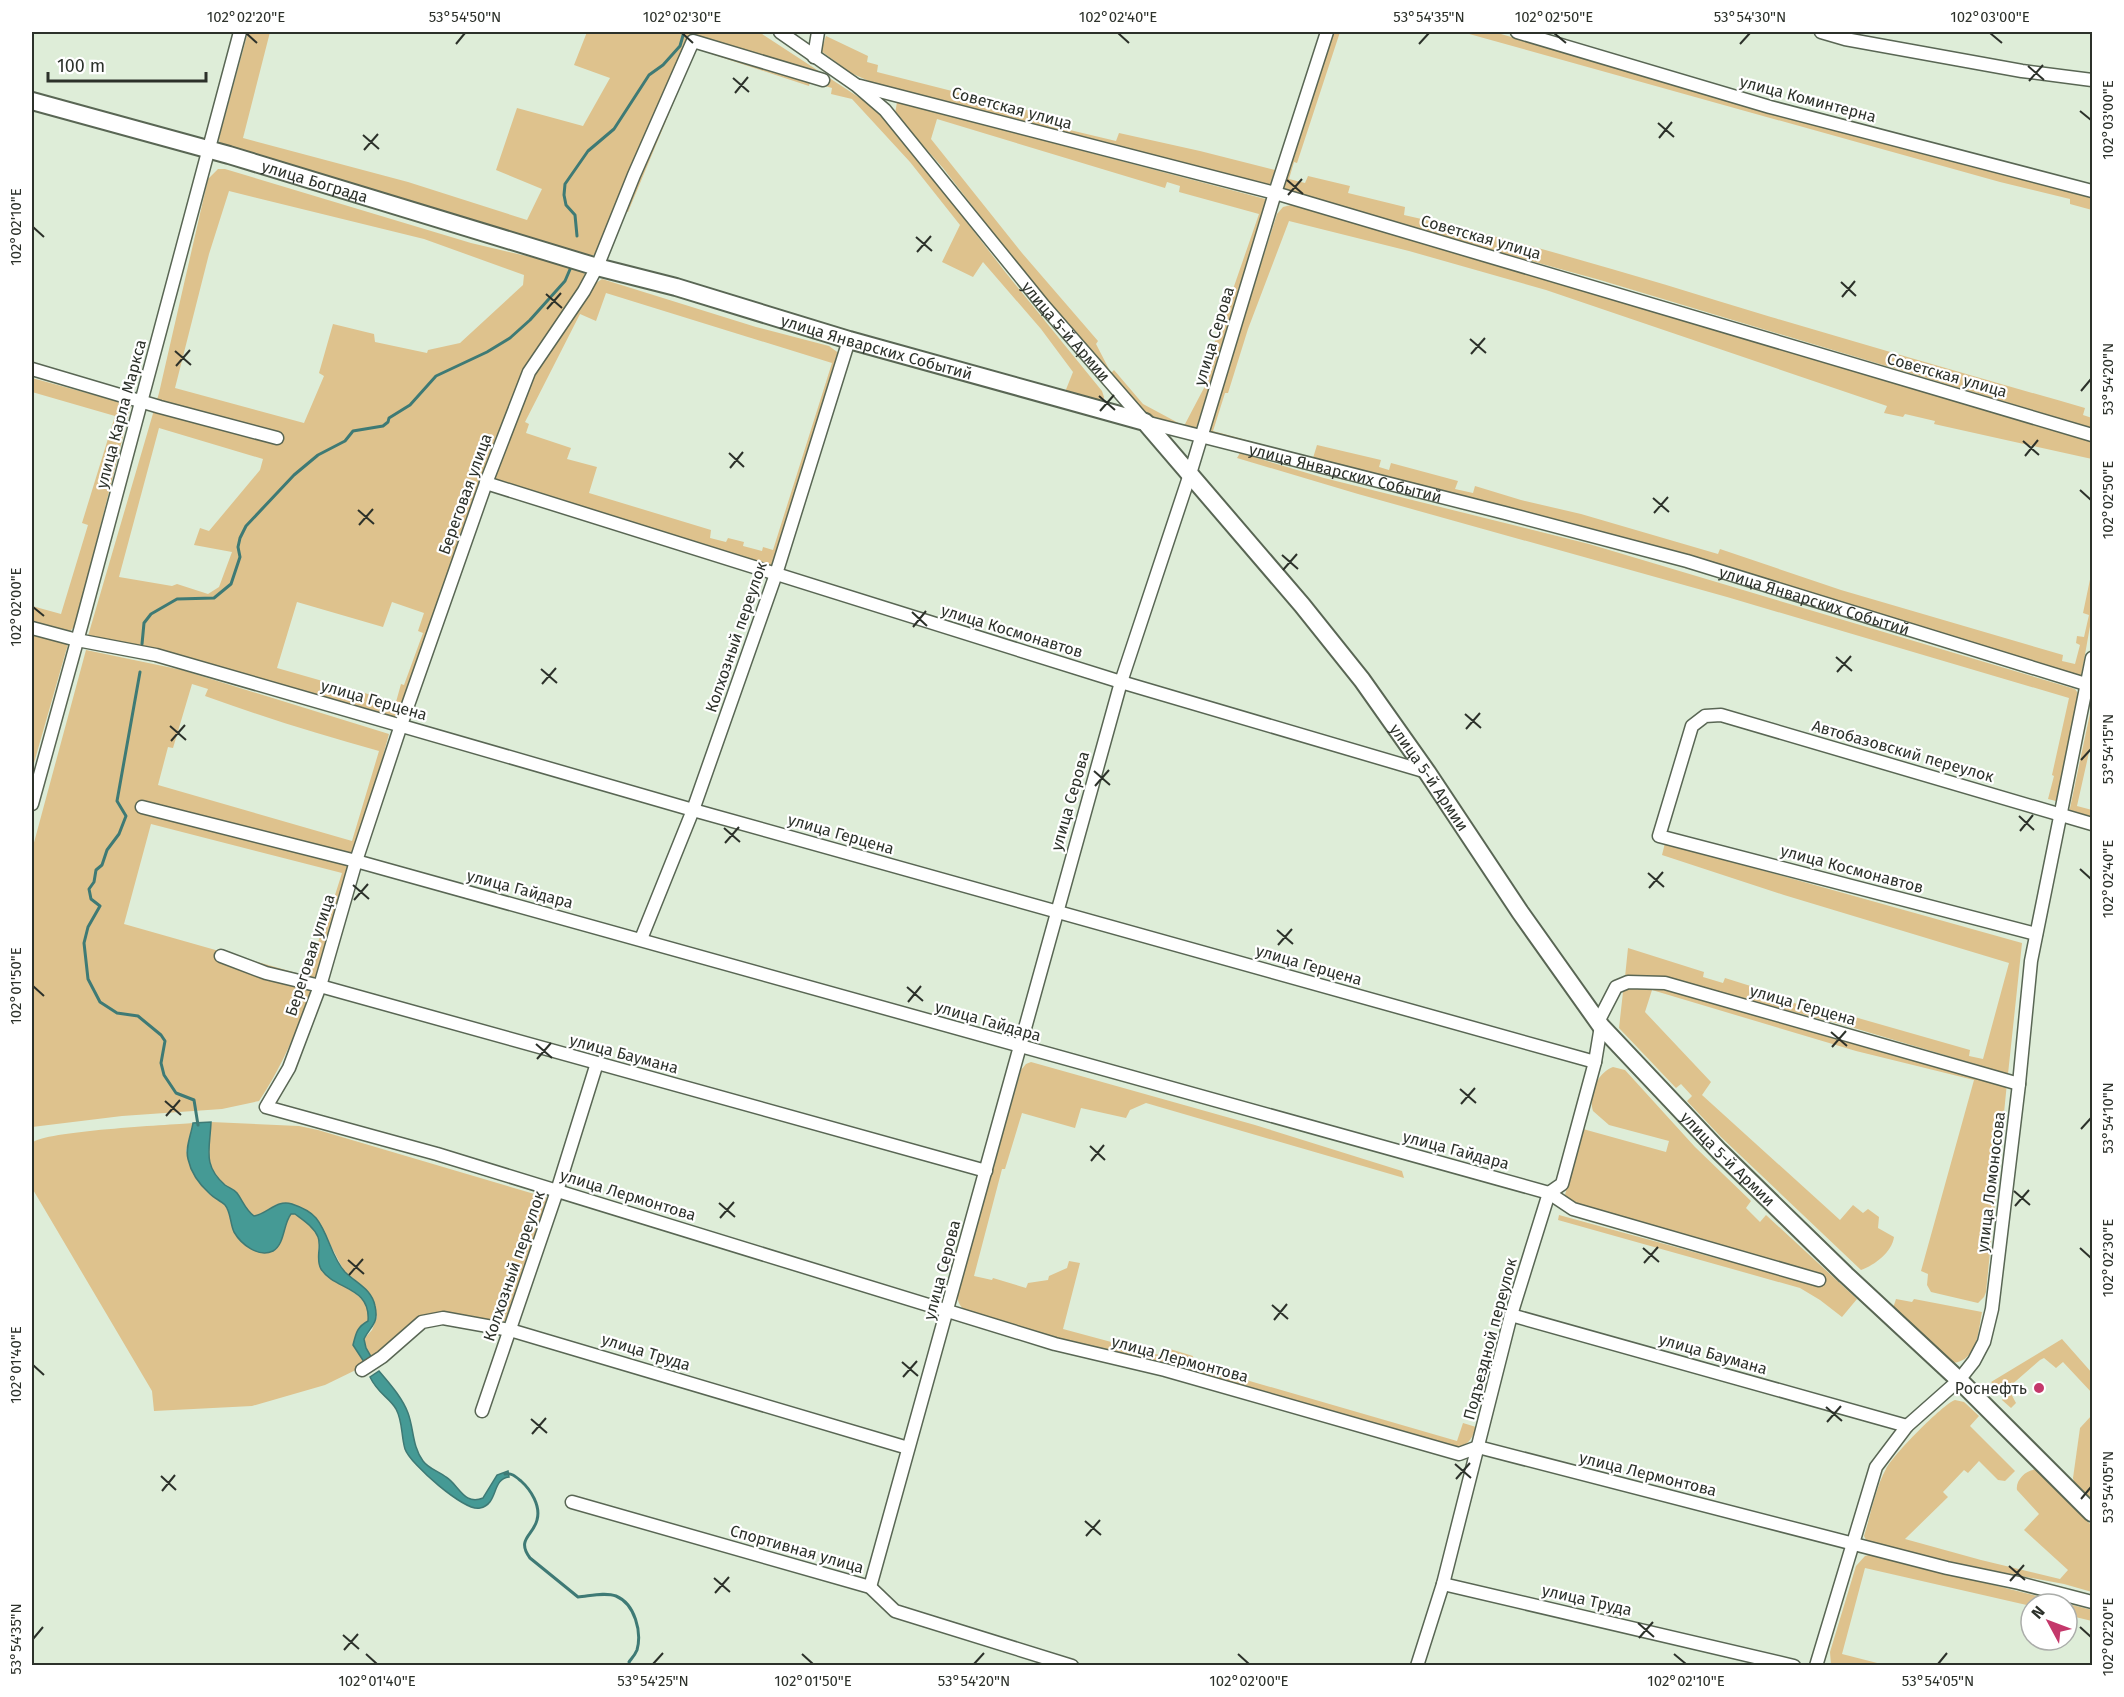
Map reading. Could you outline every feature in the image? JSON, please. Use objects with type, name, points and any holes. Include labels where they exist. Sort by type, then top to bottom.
[{"type":"street","name":"улица Карла Маркса","points":[[32,804],[240,32]]},
{"type":"street","name":"улица 5-й Армии","points":[[780,32],[856,85],[885,110],[1044,306],[1302,605],[1362,680],[1599,1024],[1719,1151],[1853,1282],[1959,1380],[2092,1513]]},
{"type":"street","points":[[814,57],[818,32]]},
{"type":"street","name":"улица Серова","points":[[870,1587],[1121,682],[1190,474],[1275,193],[1327,32]]},
{"type":"street","name":"улица Коминтерна","points":[[1517,32],[1770,107],[2092,191]]},
{"type":"street","points":[[1821,32],[1845,39],[1928,54],[2092,80]]},
{"type":"street","name":"Береговая улица","points":[[266,1107],[289,1068],[320,986],[356,861],[401,724],[486,483],[529,372],[584,291],[597,267],[693,40],[823,81]]},
{"type":"street","name":"Советская улица","points":[[856,85],[1275,193],[2092,435]]},
{"type":"street","name":"улица Бограда","points":[[32,101],[208,149],[597,267]]},
{"type":"street","name":"улица Январских Событий","points":[[597,267],[676,287],[849,340],[1200,437],[1687,561],[2090,685]]},
{"type":"street","name":"Колхозный переулок","points":[[641,939],[693,810],[776,574],[849,340]]},
{"type":"street","points":[[32,369],[277,438]]},
{"type":"street","name":"улица Космонавтов","points":[[486,483],[1121,682],[1427,772]]},
{"type":"street","name":"улица Герцена","points":[[32,627],[77,640],[156,655],[693,810],[1595,1062]]},
{"type":"street","name":"улица Ломоносова","points":[[1816,1665],[1876,1467],[1907,1426],[1959,1380],[1974,1362],[1984,1342],[1992,1309],[2031,961],[2090,685],[2092,658]]},
{"type":"street","name":"Автобазовский переулок","points":[[1659,836],[1692,726],[1705,716],[1721,715],[2092,824]]},
{"type":"street","name":"улица Гайдара","points":[[142,807],[356,861],[641,939],[1020,1047],[1549,1193],[1573,1209],[1819,1280]]},
{"type":"street","name":"улица Космонавтов","points":[[1659,836],[2036,934]]},
{"type":"street","name":"улица Баумана","points":[[221,956],[266,974],[320,986],[986,1170]]},
{"type":"street","name":"улица Герцена","points":[[1599,1024],[1616,987],[1628,982],[1665,983],[2019,1084]]},
{"type":"street","name":"Подъездной переулок","points":[[1417,1665],[1443,1584],[1511,1315],[1549,1193],[1562,1184],[1595,1062],[1599,1024]]},
{"type":"street","name":"Колхозный переулок","points":[[482,1411],[557,1191],[597,1063]]},
{"type":"street","name":"улица Лермонтова","points":[[266,1107],[437,1154],[1055,1344],[1165,1370],[1459,1454],[1478,1447],[1947,1568],[2019,1583],[2092,1602]]},
{"type":"street","name":"улица Баумана","points":[[1511,1315],[1907,1426]]},
{"type":"street","name":"улица Труда","points":[[362,1370],[382,1357],[422,1323],[443,1318],[510,1330],[908,1448]]},
{"type":"street","name":"Спортивная улица","points":[[572,1502],[870,1587],[894,1611],[1072,1665]]},
{"type":"street","name":"улица Труда","points":[[1443,1584],[1794,1665]]},
{"type":"shaded area","points":[[248,32],[270,32],[243,138],[408,182],[527,220],[542,189],[496,170],[517,108],[583,126],[610,78],[574,65],[587,32],[759,32],[863,100],[883,118],[915,155],[1006,273],[1102,391],[1103,401],[1065,392],[1073,372],[1041,329],[983,262],[973,277],[942,262],[960,225],[910,162],[852,99],[831,94],[832,88],[810,82],[809,86],[696,49],[628,212],[614,207],[596,254],[591,256],[220,146],[219,138]]},
{"type":"shaded area","points":[[1331,32],[1340,32],[1297,163],[1294,162],[1289,179],[1305,183],[1308,176],[1350,186],[1348,193],[1405,207],[1404,215],[1589,262],[2085,408],[2083,415],[2092,418],[2092,428],[1600,280],[1404,226],[1282,189]]},
{"type":"shaded area","points":[[1462,32],[1494,32],[1759,109],[2092,197],[2092,210],[2070,204],[2070,199],[2000,182]]},
{"type":"shaded area","points":[[826,36],[868,56],[867,62],[878,65],[877,72],[1055,117],[1053,126],[1116,141],[1119,133],[1275,170],[1269,188],[871,82],[851,73],[821,51]]},
{"type":"shaded area","points":[[897,102],[1269,200],[1196,429],[1190,435],[1143,414],[1024,273],[943,168],[895,114]],"holes":[[[937,119],[1165,188],[1167,182],[1180,186],[1179,192],[1259,214],[1212,350],[1215,351],[1202,383],[1205,386],[1184,426],[1143,404],[1114,370],[1111,373],[1096,344],[1098,341],[1022,253],[931,139]]]},
{"type":"shaded area","points":[[218,169],[225,169],[471,243],[582,269],[585,275],[580,287],[526,366],[401,720],[88,636],[159,393],[208,179]],"holes":[[[229,191],[424,239],[524,275],[523,285],[460,343],[428,350],[427,353],[375,342],[374,334],[333,324],[319,373],[324,376],[304,423],[175,388],[209,254]],[[159,428],[263,459],[260,470],[209,531],[200,528],[194,545],[232,552],[219,587],[208,594],[177,584],[172,586],[119,577]],[[297,602],[383,627],[392,602],[424,613],[418,631],[423,633],[404,685],[401,684],[396,702],[277,668]]]},
{"type":"shaded area","points":[[1291,205],[1592,291],[2092,442],[2092,459],[1934,424],[1935,421],[1905,414],[1903,417],[1884,413],[1887,406],[1546,290],[1409,251],[1289,221],[1248,329],[1228,393],[1225,393],[1213,431],[1313,458],[1317,445],[1381,460],[1379,467],[1389,470],[1391,463],[1458,481],[1455,489],[1473,493],[1475,486],[1718,554],[1720,549],[1841,590],[2063,655],[2062,661],[2075,664],[2080,645],[2076,643],[2077,636],[2084,637],[2089,615],[2083,613],[2092,570],[2092,615],[2081,677],[1207,432],[1277,214],[1283,207]]},
{"type":"shaded area","points":[[602,279],[756,327],[829,346],[840,354],[775,569],[492,482],[528,386],[541,360],[596,283]],"holes":[[[606,293],[832,363],[773,550],[763,547],[762,551],[743,546],[744,542],[728,538],[726,542],[710,538],[711,530],[589,493],[597,467],[567,459],[571,448],[526,433],[529,424],[525,422],[580,314],[596,321]]]},
{"type":"shaded area","points":[[32,378],[131,405],[75,626],[70,631],[32,621],[32,606],[61,614],[88,525],[82,523],[115,416],[32,392]]},
{"type":"shaded area","points":[[1240,453],[1324,478],[1589,544],[2075,689],[2080,696],[2056,801],[2048,799],[2069,698],[1727,597],[1358,494],[1237,458]]},
{"type":"shaded area","points":[[32,634],[68,644],[32,770]]},
{"type":"shaded area","points":[[86,650],[182,670],[389,734],[351,870],[312,989],[289,1046],[259,1101],[222,1109],[122,1116],[32,1127],[32,850]],"holes":[[[192,684],[208,689],[205,696],[335,739],[379,751],[352,841],[158,785],[168,747],[173,748]],[[151,824],[342,873],[307,976],[124,924]]]},
{"type":"shaded area","points":[[2092,704],[2092,739],[2077,806],[2092,810],[2092,820],[2069,813]]},
{"type":"shaded area","points":[[1665,843],[2022,943],[2008,1074],[1844,1025],[1739,998],[1661,979],[1625,977],[1628,948],[1704,972],[1703,977],[1723,983],[1725,978],[1792,999],[1791,1002],[1807,1007],[1809,1004],[1970,1050],[1969,1056],[1983,1059],[2009,963],[1784,895],[1662,855]]},
{"type":"shaded area","points":[[1656,984],[2007,1083],[1984,1297],[1978,1303],[1931,1292],[1927,1285],[1928,1274],[1921,1271],[1974,1080],[1856,1051],[1652,990],[1645,1012],[1711,1082],[1702,1095],[1840,1220],[1853,1205],[1863,1213],[1868,1209],[1879,1217],[1878,1228],[1894,1237],[1890,1248],[1882,1257],[1861,1270],[1721,1137],[1687,1101],[1692,1096],[1681,1084],[1676,1088],[1619,1028],[1623,992],[1628,988]]},
{"type":"shaded area","points":[[1031,1062],[1255,1125],[1402,1171],[1404,1178],[1146,1103],[1130,1110],[1126,1118],[1081,1108],[1075,1128],[1022,1113],[1005,1169],[1002,1169],[974,1276],[992,1280],[993,1278],[1026,1288],[1028,1283],[1048,1280],[1049,1276],[1067,1268],[1069,1261],[1080,1263],[1063,1329],[1167,1357],[1170,1349],[1193,1356],[1191,1364],[1457,1441],[1463,1423],[1476,1427],[1470,1440],[1465,1445],[1452,1448],[1245,1386],[1004,1325],[963,1309],[959,1302],[958,1291],[1021,1070]]},
{"type":"shaded area","points":[[1613,1067],[1625,1070],[1695,1147],[1751,1201],[1746,1208],[1760,1222],[1766,1215],[1857,1299],[1842,1317],[1800,1288],[1558,1220],[1559,1215],[1723,1260],[1727,1247],[1563,1202],[1583,1129],[1666,1152],[1669,1141],[1609,1125],[1593,1111],[1592,1098],[1595,1085],[1602,1074]]},
{"type":"shaded area","points":[[211,1122],[299,1126],[318,1130],[548,1198],[549,1204],[508,1319],[499,1324],[434,1314],[373,1360],[364,1339],[372,1330],[377,1317],[354,1279],[344,1271],[317,1219],[277,1204],[262,1215],[254,1216],[236,1192],[225,1185],[213,1171],[209,1156]]},
{"type":"shaded area","points":[[193,1123],[186,1151],[209,1194],[226,1206],[230,1218],[274,1250],[291,1214],[295,1214],[316,1233],[319,1241],[318,1255],[326,1270],[332,1278],[357,1295],[366,1305],[368,1321],[361,1326],[353,1345],[366,1365],[325,1385],[252,1406],[154,1411],[152,1391],[32,1188],[32,1143],[59,1135],[82,1132]]},
{"type":"shaded area","points":[[1896,1299],[1912,1302],[1914,1299],[1982,1312],[1978,1336],[1968,1357],[1953,1363],[1892,1311]]},
{"type":"shaded area","points":[[2062,1339],[2092,1373],[2092,1393],[2063,1362],[2056,1368],[2044,1358],[2009,1387],[2016,1403],[2011,1408],[2002,1400],[2006,1395],[1991,1382]]},
{"type":"shaded area","points":[[1955,1400],[1964,1402],[1979,1416],[1970,1426],[2015,1471],[2005,1481],[1998,1480],[1979,1461],[1968,1473],[1964,1470],[1943,1492],[1948,1497],[1905,1539],[2060,1579],[2068,1570],[2024,1530],[2039,1514],[2017,1490],[2018,1482],[2027,1472],[2039,1470],[2092,1526],[2092,1592],[2064,1584],[1936,1560],[1868,1544],[1864,1536],[1876,1493],[1890,1462],[1918,1431]]},
{"type":"shaded area","points":[[2092,1415],[2092,1504],[2075,1486],[2073,1478],[2080,1428]]},
{"type":"shaded area","points":[[1872,1554],[2021,1592],[2019,1592],[2019,1603],[1865,1568],[1842,1654],[1885,1665],[1831,1665],[1830,1652],[1856,1566],[1865,1556]]},
{"type":"shaded area","points":[[2079,1607],[2092,1610],[2092,1621],[2079,1618]]},
{"type":"water","points":[[211,1122],[209,1156],[213,1171],[218,1178],[236,1192],[254,1216],[281,1203],[299,1206],[311,1213],[324,1231],[340,1266],[371,1295],[376,1317],[364,1339],[373,1360],[366,1365],[353,1345],[361,1326],[368,1321],[364,1301],[327,1276],[321,1269],[319,1241],[311,1227],[295,1214],[291,1214],[277,1248],[267,1253],[250,1249],[234,1232],[225,1205],[210,1194],[196,1178],[187,1155],[193,1123]]},
{"type":"water","points":[[379,1371],[395,1390],[405,1407],[419,1455],[423,1461],[451,1481],[462,1494],[476,1500],[483,1498],[497,1475],[508,1471],[509,1477],[500,1482],[486,1506],[480,1508],[463,1503],[439,1486],[409,1456],[405,1449],[396,1409],[370,1377]]},
{"type":"waterway","points":[[577,236],[575,215],[566,205],[565,184],[588,151],[614,129],[649,75],[663,65],[680,46],[684,32]]},
{"type":"waterway","points":[[142,644],[144,623],[151,614],[177,599],[214,598],[231,584],[240,557],[238,547],[240,538],[246,526],[294,475],[318,455],[345,441],[353,431],[383,426],[389,418],[410,405],[436,376],[487,352],[510,338],[530,320],[565,281],[571,267]]},
{"type":"waterway","points":[[140,672],[117,801],[126,816],[119,834],[107,850],[102,865],[96,870],[94,882],[89,889],[91,899],[100,906],[88,927],[84,943],[88,979],[100,1002],[117,1013],[138,1016],[161,1035],[165,1041],[161,1063],[164,1075],[176,1093],[194,1100],[198,1125]]},
{"type":"waterway","points":[[505,1474],[513,1475],[521,1481],[532,1494],[538,1509],[537,1520],[525,1542],[526,1552],[530,1558],[578,1597],[612,1595],[628,1605],[638,1627],[638,1643],[636,1652],[629,1662],[630,1666]]},
{"type":"place","name":"Роснефть","points":[[2039,1388]]}]
